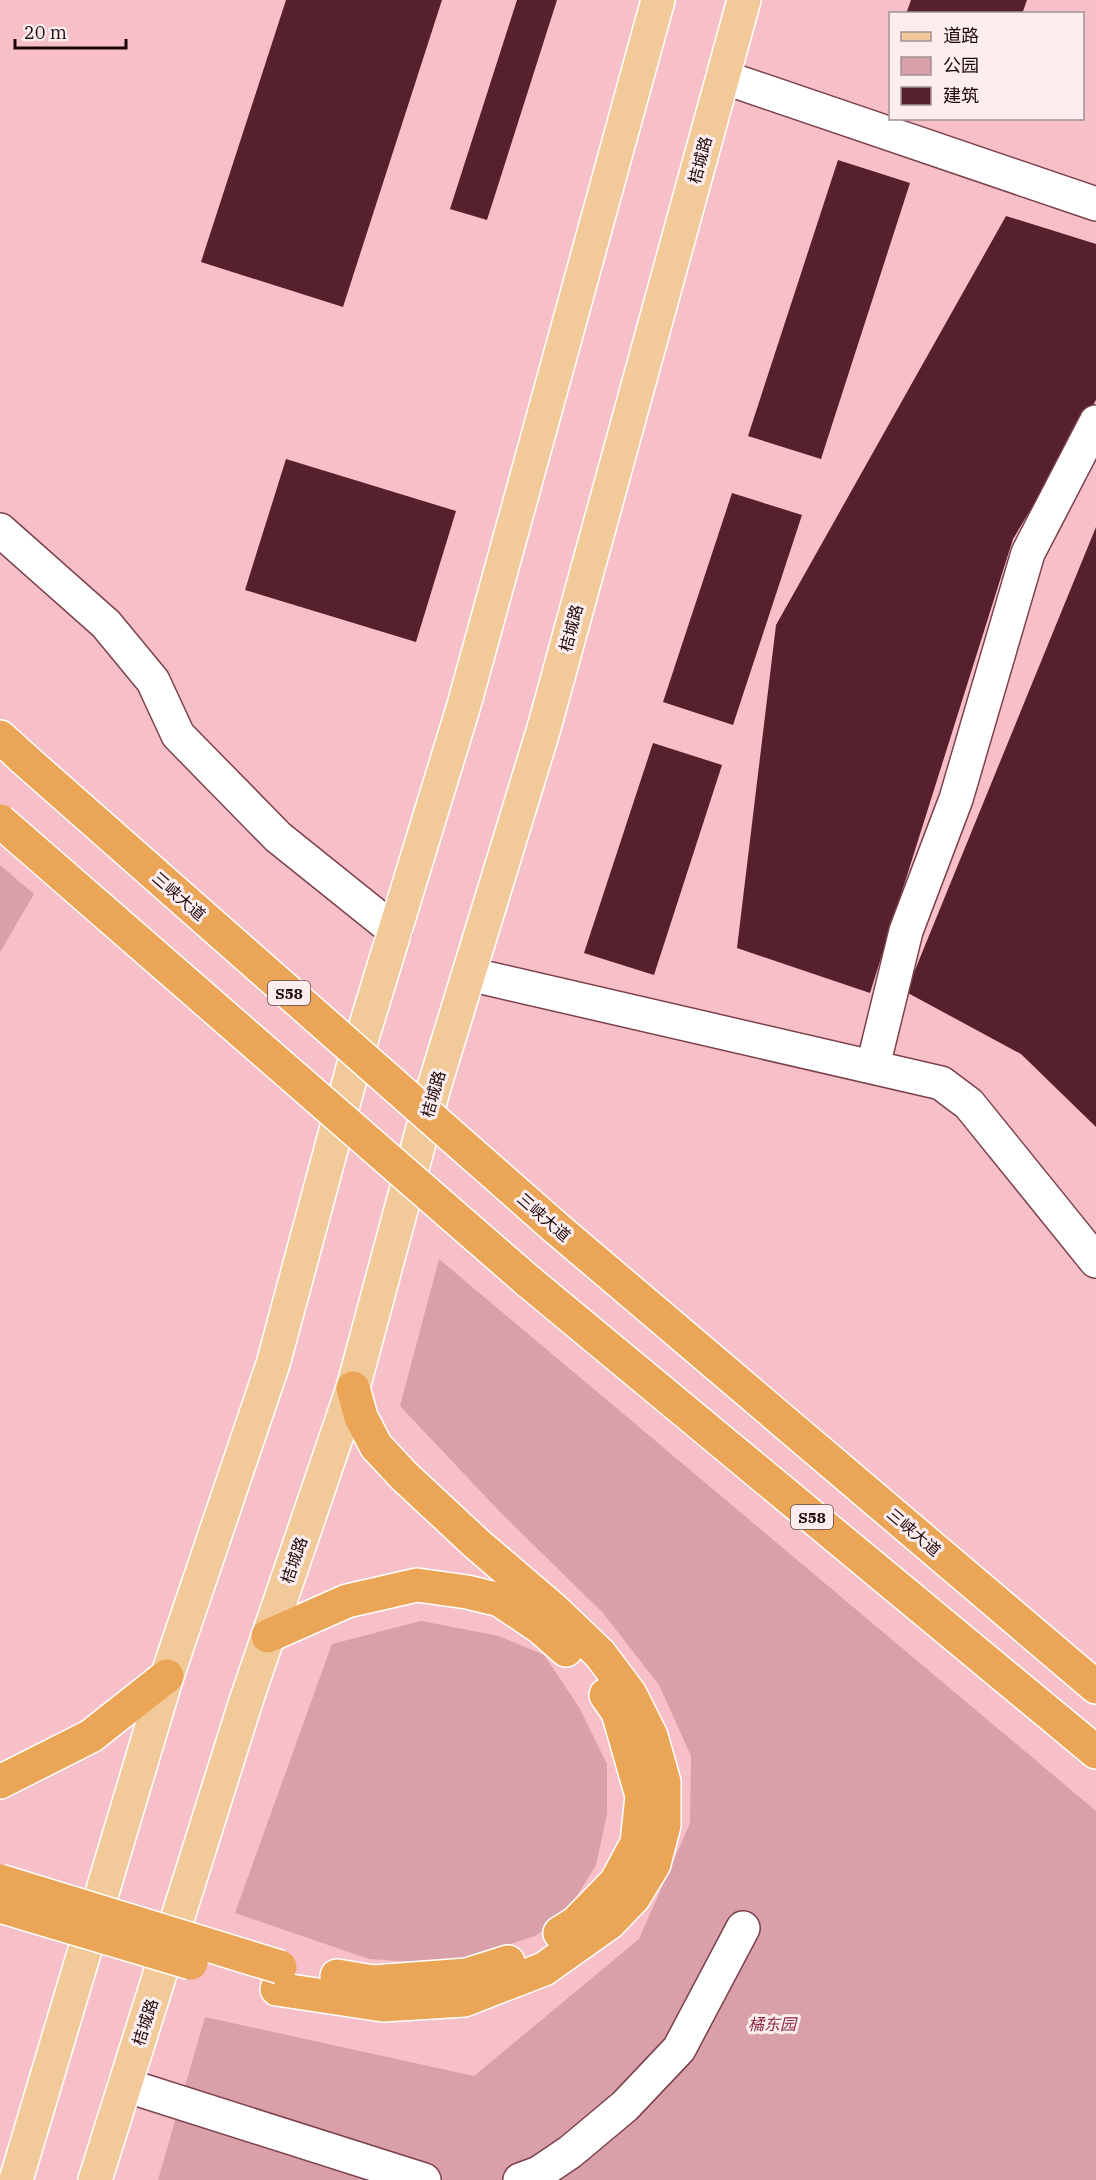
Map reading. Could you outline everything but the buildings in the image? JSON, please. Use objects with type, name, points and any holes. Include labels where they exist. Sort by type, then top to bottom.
[{"type":"highway","name":"三峡大道","points":[[12,748],[555,1227],[1096,1687]]},
{"type":"highway","name":"S58","points":[[0,821],[528,1281],[1096,1752]]},
{"type":"highway","points":[[0,1906],[383,2005],[464,2000],[544,1969],[609,1923],[634,1896],[654,1864],[664,1825],[664,1782],[651,1736],[630,1694],[600,1654],[477,1544],[376,1446],[361,1417],[353,1388]]},
{"type":"highway","points":[[0,1881],[278,1978],[373,1982],[467,1975],[526,1957],[576,1923],[616,1882],[636,1843],[642,1796],[618,1712],[585,1667],[540,1627],[500,1600],[467,1592],[417,1585],[347,1601],[268,1636]]},
{"type":"highway","points":[[0,1782],[91,1736],[167,1676]]},
{"type":"main road","points":[[16,2180],[167,1676],[273,1364],[354,1064],[464,705],[658,0]]},
{"type":"main road","name":"桔城路","points":[[95,2180],[268,1636],[353,1388],[434,1087],[544,728],[744,0]]},
{"type":"street","points":[[723,77],[1096,204]]},
{"type":"street","points":[[873,1066],[906,931],[957,799],[1028,553],[1096,422]]},
{"type":"street","points":[[0,531],[106,624],[153,681],[178,735],[278,837],[394,931]]},
{"type":"street","points":[[469,974],[941,1083],[969,1104],[1096,1261]]},
{"type":"street","points":[[520,2180],[539,2173],[570,2152],[625,2106],[679,2049],[743,1928]]},
{"type":"street","points":[[125,2085],[424,2180]]},
{"type":"green space","points":[[0,865],[34,894],[0,952]]},
{"type":"green space","name":"橘东园","points":[[439,1259],[1096,1811],[1096,2180],[158,2180],[205,2017],[474,2076],[639,1939],[690,1823],[691,1756],[659,1685],[603,1613],[501,1513],[400,1406]]},
{"type":"green space","points":[[421,1621],[499,1636],[544,1655],[579,1707],[607,1764],[607,1814],[596,1865],[566,1914],[535,1936],[445,1964],[369,1959],[235,1913],[332,1644]]}]
